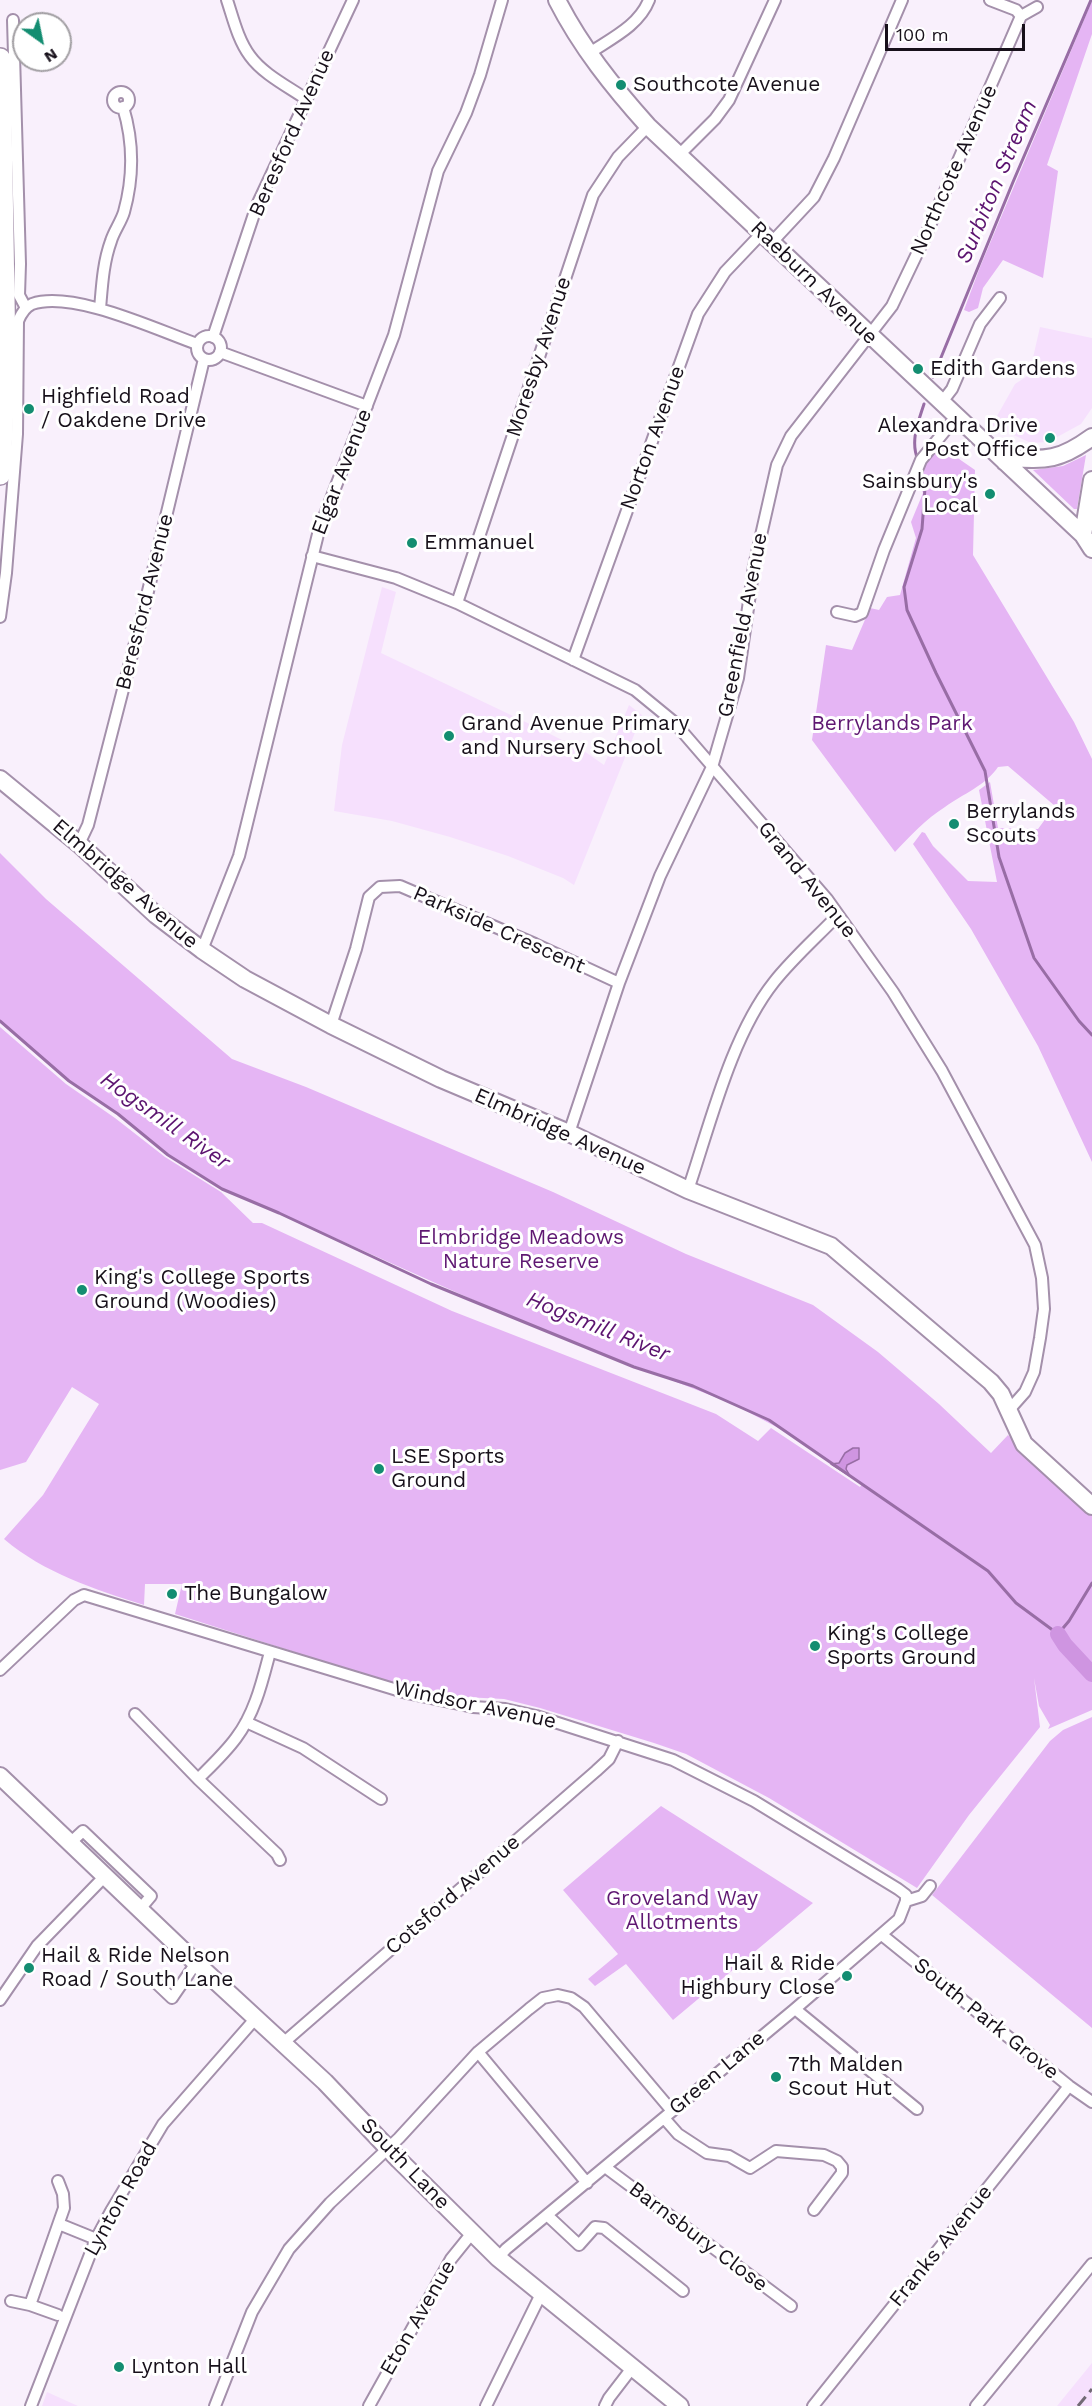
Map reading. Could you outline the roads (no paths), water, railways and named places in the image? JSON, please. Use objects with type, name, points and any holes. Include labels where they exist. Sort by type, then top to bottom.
[{"type":"highway","points":[[0,59],[5,358],[0,474]]},
{"type":"street","points":[[226,0],[251,58],[264,70],[306,99]]},
{"type":"street","name":"Beresford Avenue","points":[[213,337],[257,205],[353,0]]},
{"type":"street","name":"Elgar Avenue","points":[[202,950],[239,856],[319,530],[394,335],[438,171],[466,113],[480,75],[502,0]]},
{"type":"street","name":"Raeburn Avenue","points":[[557,0],[588,54],[617,92],[648,126],[1088,542]]},
{"type":"street","points":[[588,54],[634,23],[649,0]]},
{"type":"street","points":[[678,156],[715,119],[729,100],[775,0]]},
{"type":"street","name":"Norton Avenue","points":[[573,660],[698,314],[725,272],[814,197],[834,158],[902,0]]},
{"type":"street","points":[[990,0],[1017,10],[1021,16],[1037,7]]},
{"type":"street","name":"Northcote Avenue","points":[[870,336],[892,306],[925,237],[1021,16]]},
{"type":"street","points":[[14,72],[19,295],[26,308]]},
{"type":"street","points":[[100,309],[103,273],[111,241],[123,213],[133,164],[132,142],[123,107]]},
{"type":"street","name":"Moresby Avenue","points":[[457,603],[593,195],[612,166],[648,126]]},
{"type":"street","points":[[942,402],[952,389],[980,324],[1000,298]]},
{"type":"street","points":[[0,617],[17,434],[18,321],[26,308],[31,304],[63,301],[100,309],[197,344]]},
{"type":"street","points":[[197,344],[206,336],[213,337],[219,341],[220,352]]},
{"type":"street","name":"Greenfield Avenue","points":[[569,1133],[619,983],[660,876],[712,767],[738,678],[754,566],[777,465],[792,436],[870,336]]},
{"type":"street","points":[[197,344],[199,354],[204,358],[212,359],[220,352]]},
{"type":"street","points":[[220,352],[367,406]]},
{"type":"street","name":"Beresford Avenue","points":[[79,844],[88,825],[143,612],[204,358]]},
{"type":"street","points":[[837,612],[855,616],[862,613],[884,550],[921,460],[957,417]]},
{"type":"street","points":[[1005,462],[1007,458],[1056,458],[1092,437]]},
{"type":"street","points":[[1088,542],[1092,480]]},
{"type":"street","name":"Grand Avenue","points":[[312,556],[396,578],[457,603],[635,690],[674,722],[827,899],[893,992],[942,1071],[1035,1245],[1042,1278],[1044,1309],[1040,1338],[1034,1372],[1025,1392],[1009,1410]]},
{"type":"street","name":"Elmbridge Avenue","points":[[0,779],[79,844],[156,915],[245,979],[331,1025],[441,1079],[569,1133],[688,1190],[831,1246],[991,1382],[1001,1394],[1024,1444],[1092,1506]]},
{"type":"street","name":"Parkside Crescent","points":[[331,1025],[356,949],[369,897],[380,887],[400,886],[619,983]]},
{"type":"street","points":[[688,1190],[733,1058],[752,1018],[774,982],[838,915]]},
{"type":"street","name":"Windsor Avenue","points":[[0,1670],[84,1594],[407,1693],[473,1707],[505,1709],[618,1741],[673,1760],[754,1801],[898,1888],[906,1895],[906,1901]]},
{"type":"street","points":[[198,1779],[236,1738],[246,1722],[256,1703],[270,1652]]},
{"type":"street","points":[[135,1714],[198,1779],[277,1854],[280,1860]]},
{"type":"street","points":[[246,1722],[303,1748],[381,1799]]},
{"type":"street","name":"Cotsford Avenue","points":[[282,2044],[596,1771],[609,1759],[618,1741]]},
{"type":"street","name":"South Lane","points":[[0,1776],[255,2019],[325,2082],[498,2258],[680,2406]]},
{"type":"street","points":[[70,1843],[83,1831],[151,1896],[140,1910]]},
{"type":"street","points":[[0,2000],[37,1946],[105,1876]]},
{"type":"street","name":"Green Lane","points":[[498,2258],[882,1935],[899,1919],[906,1901],[922,1896],[930,1887]]},
{"type":"street","name":"South Park Grove","points":[[882,1935],[1092,2102]]},
{"type":"street","points":[[152,1979],[172,1998],[196,1963]]},
{"type":"street","points":[[215,2406],[252,2312],[289,2249],[337,2196],[390,2148],[478,2052],[543,1998],[558,1995],[571,1998],[584,2007],[668,2115],[678,2134],[707,2153],[729,2156],[750,2168],[776,2151],[824,2155],[837,2161],[842,2168],[842,2173],[814,2210]]},
{"type":"street","points":[[795,2009],[917,2109]]},
{"type":"street","name":"Lynton Road","points":[[31,2406],[96,2239],[163,2124],[255,2019]]},
{"type":"street","points":[[478,2052],[587,2183]]},
{"type":"street","name":"Franks Avenue","points":[[813,2406],[1069,2086]]},
{"type":"street","name":"Barnsbury Close","points":[[605,2167],[791,2306]]},
{"type":"street","points":[[30,2305],[64,2208],[63,2194],[58,2181]]},
{"type":"street","points":[[548,2216],[579,2245],[595,2227],[604,2228],[684,2291]]},
{"type":"street","points":[[59,2224],[96,2239]]},
{"type":"street","name":"Eton Avenue","points":[[369,2406],[451,2259],[472,2233]]},
{"type":"street","points":[[975,2406],[1092,2264]]},
{"type":"street","points":[[486,2406],[542,2294]]},
{"type":"street","points":[[11,2301],[58,2315]]},
{"type":"street","points":[[605,2406],[632,2368]]},
{"type":"waterway","name":"Surbiton Stream","points":[[933,377],[1091,0]]},
{"type":"waterway","name":"Surbiton Stream","points":[[918,460],[915,439],[924,404]]},
{"type":"waterway","name":"Surbiton Stream","points":[[920,469],[925,488],[922,529],[904,587],[907,610],[985,771],[999,857],[1034,958],[1079,1021],[1092,1035]]},
{"type":"waterway","name":"Hogsmill River","points":[[0,1021],[69,1081],[118,1114],[168,1155],[222,1189],[431,1284],[634,1367],[693,1386],[769,1420],[988,1571],[1016,1603],[1058,1634],[1069,1621],[1092,1583]]},
{"type":"waterway","name":"Hogsmill River","points":[[1058,1634],[1092,1674]]},
{"type":"railway","points":[[1078,2406],[1092,2389]]},
{"type":"place","name":"Southcote Avenue","points":[[621,85]]},
{"type":"place","name":"Edith Gardens","points":[[918,369]]},
{"type":"place","name":"Highfield Road / Oakdene Drive","points":[[29,409]]},
{"type":"place","name":"Alexandra Drive Post Office","points":[[1050,438]]},
{"type":"place","name":"Sainsbury's Local","points":[[990,494]]},
{"type":"place","name":"Emmanuel","points":[[412,543]]},
{"type":"place","name":"Grand Avenue Primary and Nursery School","points":[[449,736]]},
{"type":"place","name":"Berrylands Scouts","points":[[954,824]]},
{"type":"place","name":"King's College Sports Ground (Woodies)","points":[[82,1290]]},
{"type":"place","name":"LSE Sports Ground","points":[[379,1469]]},
{"type":"place","name":"The Bungalow","points":[[172,1594]]},
{"type":"place","name":"King's College Sports Ground","points":[[815,1646]]},
{"type":"place","name":"Hail & Ride Nelson Road / South Lane","points":[[29,1968]]},
{"type":"place","name":"Hail & Ride Highbury Close","points":[[847,1976]]},
{"type":"place","name":"7th Malden Scout Hut","points":[[776,2077]]},
{"type":"place","name":"Lynton Hall","points":[[119,2367]]},
{"type":"park label","name":"Berrylands Park","points":[[892,724]]},
{"type":"park label","name":"Elmbridge Meadows Nature Reserve","points":[[521,1250]]},
{"type":"park label","name":"Groveland Way Allotments","points":[[682,1911]]}]
